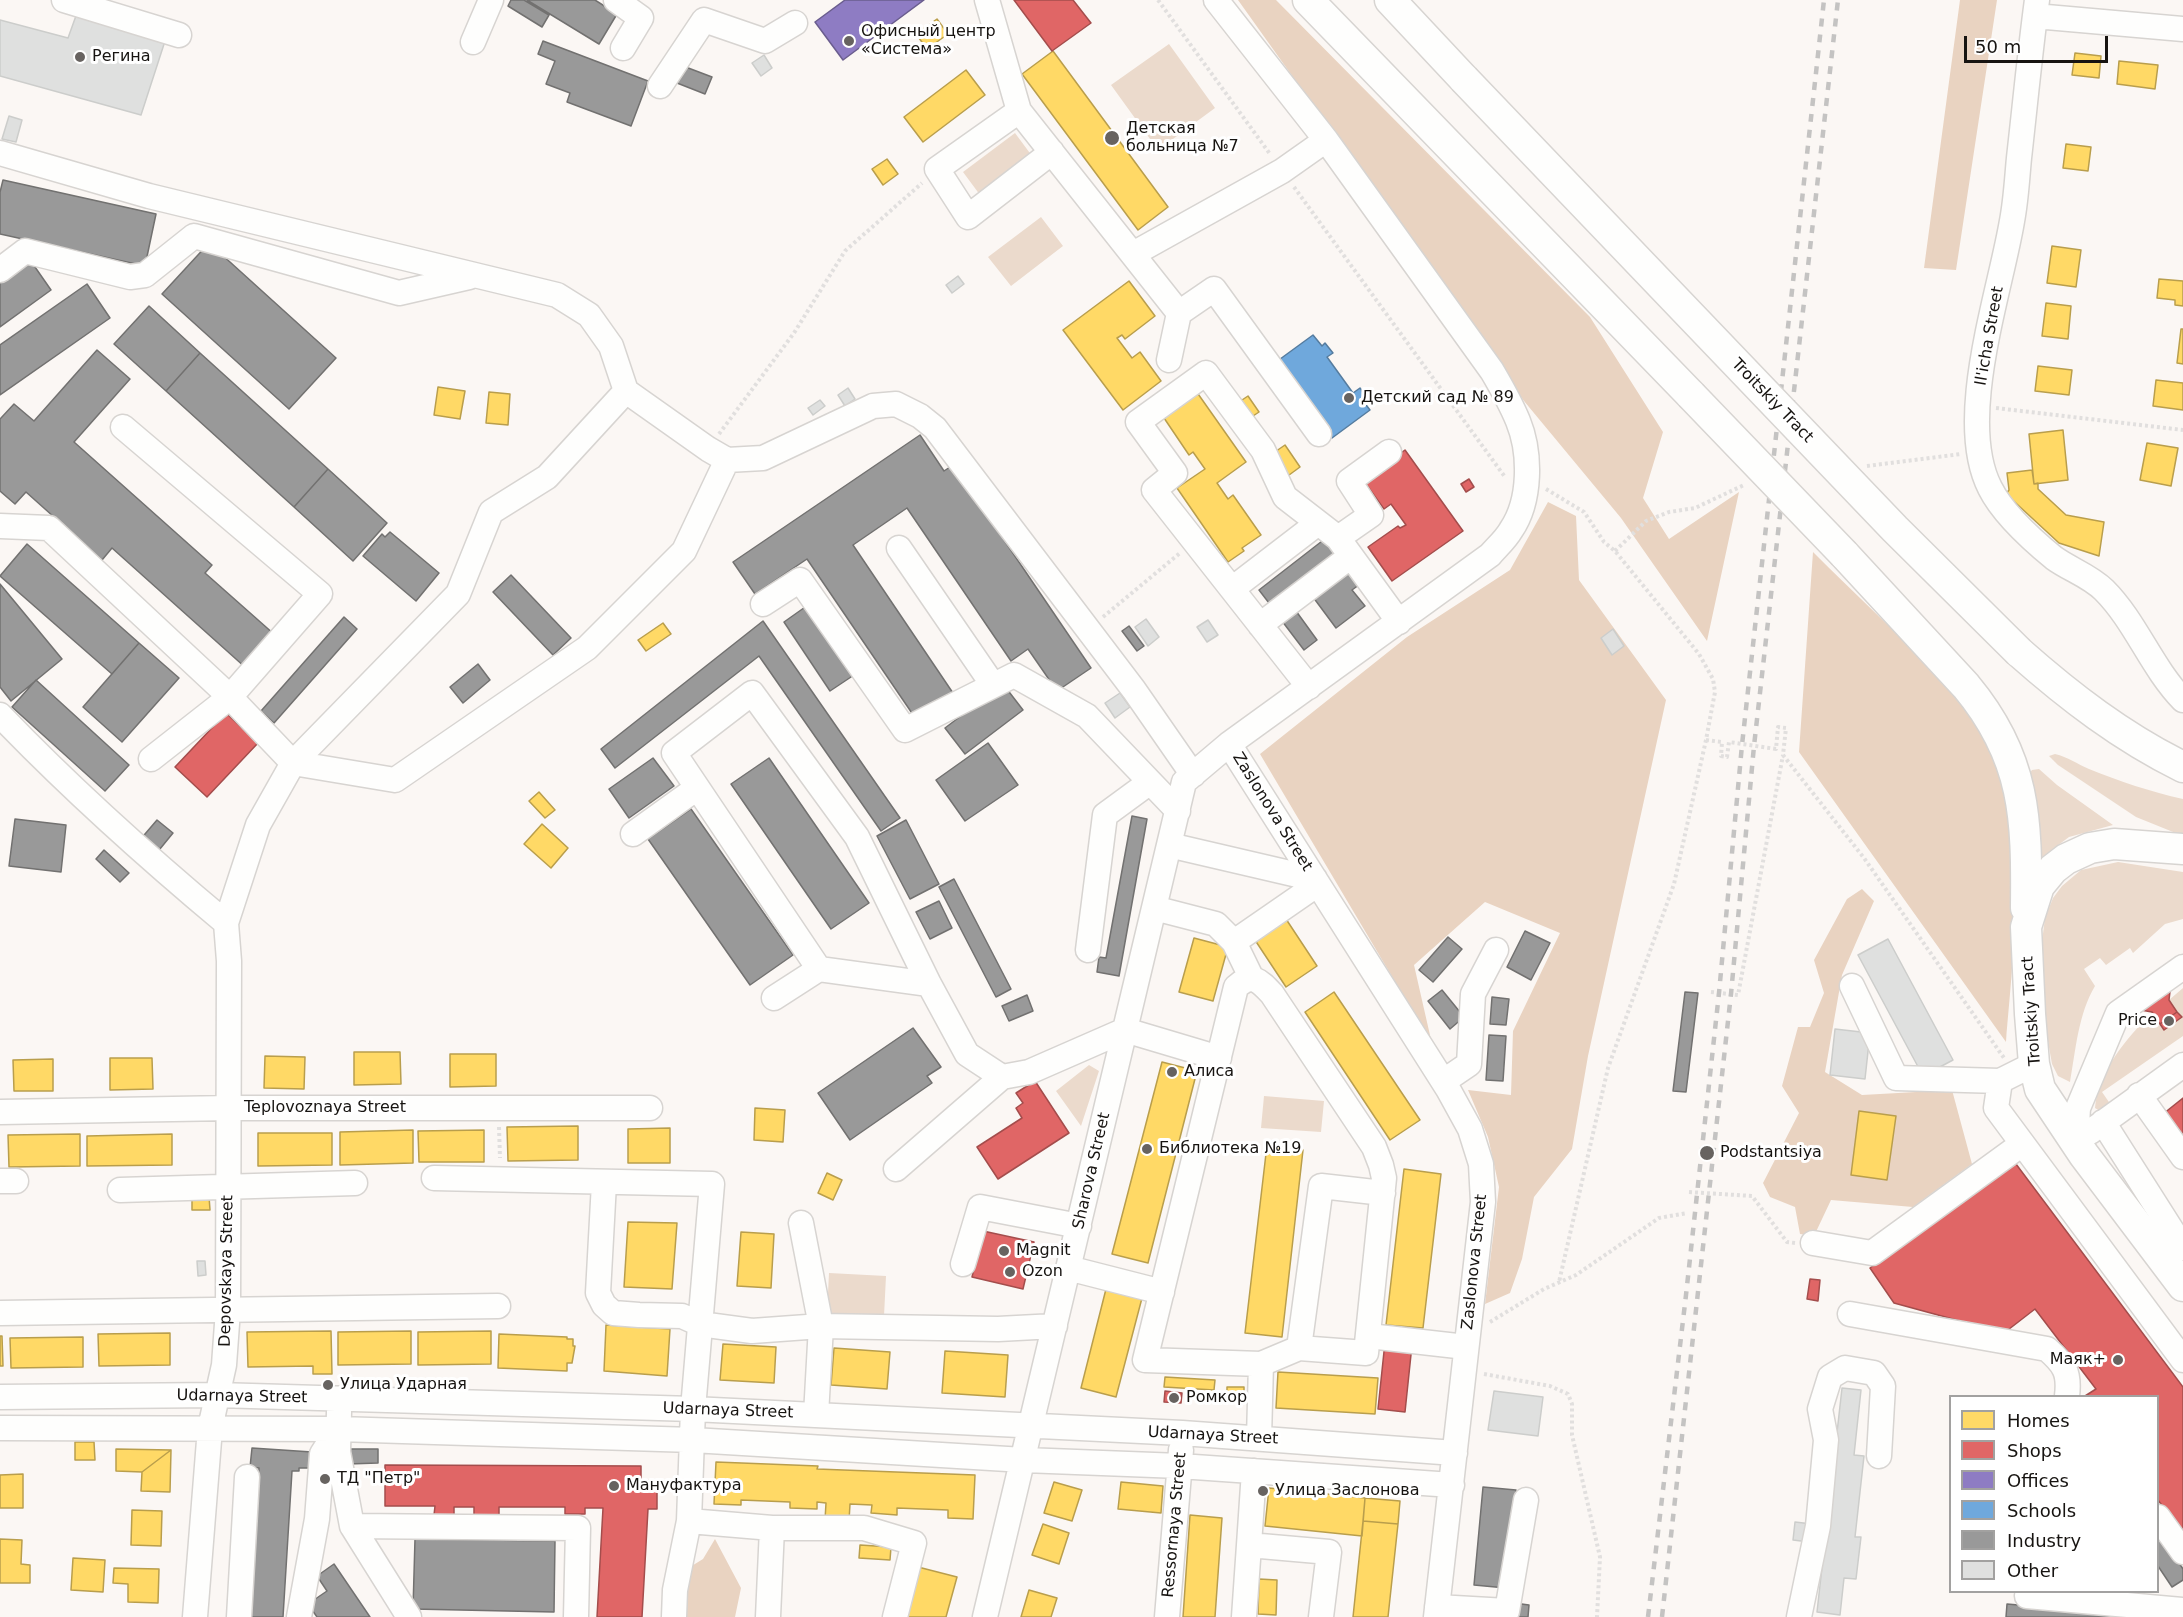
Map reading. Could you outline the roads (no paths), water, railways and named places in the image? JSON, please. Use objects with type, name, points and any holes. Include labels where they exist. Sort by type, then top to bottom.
[{"type":"main road","points":[[1308,0],[1844,554],[1966,687],[1996,730],[2016,776],[2025,828],[2026,927]]},
{"type":"main road","name":"Troitskiy Tract","points":[[1390,0],[1895,529],[2019,652],[2097,716],[2137,744],[2183,767]]},
{"type":"main road","name":"Troitskiy Tract","points":[[2183,849],[2114,844],[2090,848],[2053,868],[2039,886],[2026,927],[2016,1073],[2040,1089],[2076,1142],[2183,1286]]},
{"type":"street","points":[[64,0],[179,35]]},
{"type":"street","points":[[473,42],[491,0]]},
{"type":"street","points":[[616,0],[641,18],[623,48]]},
{"type":"street","points":[[987,0],[1019,111],[1179,313]]},
{"type":"street","name":"Sharova Street","points":[[985,1617],[1184,782],[1229,744],[1490,555],[1512,530],[1523,504],[1526,483],[1525,446],[1519,424],[1492,371],[1326,140],[1216,0]]},
{"type":"street","points":[[2036,8],[2183,29]]},
{"type":"street","name":"Il'icha Street","points":[[2036,8],[2013,220],[1983,357],[1978,406],[1979,444],[1983,468],[1989,486],[2012,518],[2055,558],[2102,588],[2124,613],[2166,679],[2183,700]]},
{"type":"street","points":[[660,86],[704,20],[765,41],[795,22]]},
{"type":"street","points":[[1019,111],[937,169],[968,217],[1052,152]]},
{"type":"street","points":[[1133,254],[1282,171],[1326,140]]},
{"type":"street","points":[[0,153],[149,196],[557,296],[589,315],[611,346],[626,391],[717,454],[764,458],[873,406],[896,404],[920,416],[935,428],[1088,629],[1134,690],[1192,775]]},
{"type":"street","points":[[0,270],[25,251],[130,278],[145,275],[194,236],[399,293],[475,276]]},
{"type":"street","points":[[1169,360],[1179,313],[1214,289],[1318,434]]},
{"type":"street","points":[[1309,687],[1154,490],[1175,473],[1138,422],[1206,373],[1263,450],[1285,497],[1345,547],[1399,622]]},
{"type":"street","points":[[0,715],[82,798],[152,862],[226,923],[258,825],[293,763],[458,594],[491,512],[547,477],[626,391]]},
{"type":"street","points":[[123,427],[320,594],[230,697],[151,759]]},
{"type":"street","points":[[1260,625],[1345,547],[1371,515],[1349,481],[1389,452]]},
{"type":"street","points":[[0,526],[49,528],[230,697],[293,763],[395,780],[587,648],[684,551],[717,454]]},
{"type":"street","points":[[1232,589],[1318,523]]},
{"type":"street","points":[[899,548],[993,685]]},
{"type":"street","points":[[763,604],[800,580],[905,730],[1014,675],[1087,716],[1178,811]]},
{"type":"street","points":[[819,969],[674,753],[752,693],[857,837],[929,984],[967,1054],[1002,1077]]},
{"type":"street","name":"Zaslonova Street","points":[[1229,744],[1443,1081],[1470,1129],[1481,1164],[1483,1202],[1437,1612]]},
{"type":"street","points":[[1088,950],[1105,815],[1150,782]]},
{"type":"street","points":[[633,834],[697,788]]},
{"type":"street","name":"Zaslonova Street","points":[[1169,845],[1317,881]]},
{"type":"street","points":[[1234,942],[1317,881]]},
{"type":"street","points":[[1154,908],[1216,924],[1234,942],[1252,978],[1261,982],[1272,994],[1374,1148],[1384,1178],[1366,1353],[1299,1348],[1261,1364],[1145,1360],[1236,987],[1252,978]]},
{"type":"street","name":"Depovskaya Street","points":[[195,1617],[210,1428],[224,1365],[228,1310],[230,1108],[229,961],[226,923]]},
{"type":"street","points":[[1443,1081],[1469,1064],[1473,993],[1496,950]]},
{"type":"street","points":[[2076,1142],[2078,1108],[2118,1013],[2183,968]]},
{"type":"street","points":[[774,998],[819,969],[929,984]]},
{"type":"street","points":[[1852,986],[1896,1078],[2016,1073]]},
{"type":"street","points":[[896,1169],[1002,1077],[1029,1072],[1125,1030],[1219,1058]]},
{"type":"street","points":[[2076,1142],[2183,1065]]},
{"type":"street","points":[[2016,1073],[1996,1108],[2183,1359]]},
{"type":"street","points":[[2139,1095],[2183,1157]]},
{"type":"street","name":"Teplovoznaya Street","points":[[0,1112],[230,1108],[650,1108]]},
{"type":"street","points":[[2103,1122],[2183,1248]]},
{"type":"street","points":[[1813,1244],[1872,1253],[2022,1144]]},
{"type":"street","points":[[434,1178],[712,1184],[693,1409],[689,1521],[675,1590],[674,1617]]},
{"type":"street","points":[[120,1190],[355,1183]]},
{"type":"street","points":[[604,1183],[598,1293],[604,1305],[613,1313],[639,1316],[682,1316],[700,1324],[752,1330],[821,1326],[998,1329],[1055,1326]]},
{"type":"street","points":[[1299,1348],[1321,1186],[1383,1193]]},
{"type":"street","points":[[963,1264],[980,1207],[1079,1226]]},
{"type":"street","points":[[801,1223],[821,1326],[816,1415]]},
{"type":"street","points":[[1068,1268],[1162,1292]]},
{"type":"street","points":[[0,1313],[498,1306]]},
{"type":"street","points":[[1850,1314],[2047,1348],[2063,1364],[2069,1383],[2067,1395]]},
{"type":"street","points":[[1369,1336],[1467,1338]]},
{"type":"street","points":[[1259,1438],[1261,1364]]},
{"type":"street","points":[[1799,1617],[1818,1526],[1826,1440],[1820,1409],[1830,1377],[1845,1368],[1874,1373],[1882,1386],[1879,1456]]},
{"type":"street","name":"Udarnaya Street","points":[[0,1397],[217,1395],[693,1409],[1182,1433],[1455,1453]]},
{"type":"street","points":[[340,1399],[338,1452],[352,1526],[409,1617]]},
{"type":"street","name":"Udarnaya Street","points":[[0,1428],[338,1429],[693,1440],[1024,1460],[1180,1466],[1452,1485]]},
{"type":"street","points":[[299,1617],[317,1519],[322,1454],[338,1429]]},
{"type":"street","name":"Ressornaya Street","points":[[1167,1617],[1182,1433]]},
{"type":"street","points":[[1244,1617],[1254,1471]]},
{"type":"street","points":[[239,1617],[247,1477]]},
{"type":"street","points":[[1437,1612],[1507,1611],[1526,1500]]},
{"type":"street","points":[[2159,1520],[2183,1552]]},
{"type":"street","points":[[689,1521],[772,1528],[864,1528],[914,1543],[895,1617]]},
{"type":"street","points":[[352,1526],[578,1528],[576,1617]]},
{"type":"street","points":[[768,1617],[772,1528]]},
{"type":"street","points":[[1249,1545],[1329,1552],[1321,1617]]},
{"type":"street","points":[[2027,1596],[2183,1610]]},
{"type":"railway","points":[[1648,1617],[1719,993],[1742,745],[1824,0]]},
{"type":"railway","points":[[1662,1617],[1731,994],[1754,746],[1838,0]]},
{"type":"place","name":"Офисный центр «Система»","points":[[849,41]]},
{"type":"place","name":"Регина","points":[[80,57]]},
{"type":"place","name":"Детская больница №7","points":[[1112,138]]},
{"type":"place","name":"Детский сад № 89","points":[[1349,398]]},
{"type":"place","name":"Price","points":[[2169,1021]]},
{"type":"place","name":"Алиса","points":[[1172,1072]]},
{"type":"place","name":"Библиотека №19","points":[[1147,1149]]},
{"type":"place","name":"Podstantsiya","points":[[1707,1153]]},
{"type":"place","name":"Magnit","points":[[1004,1251]]},
{"type":"place","name":"Ozon","points":[[1010,1272]]},
{"type":"place","name":"Маяк+","points":[[2118,1360]]},
{"type":"place","name":"Улица Ударная","points":[[328,1385]]},
{"type":"place","name":"Ромкор","points":[[1174,1398]]},
{"type":"place","name":"ТД \"Петр\"","points":[[325,1479]]},
{"type":"place","name":"Мануфактура","points":[[614,1486]]},
{"type":"place","name":"Улица Заслонова","points":[[1263,1491]]}]
